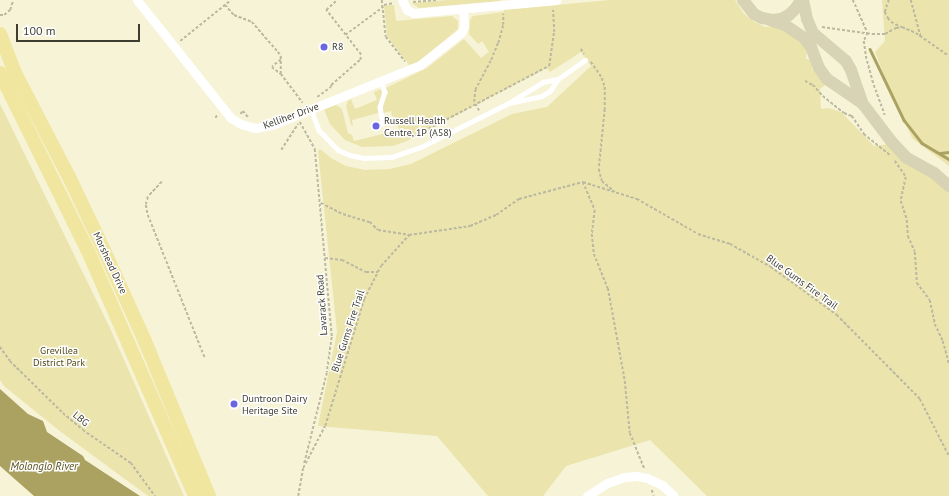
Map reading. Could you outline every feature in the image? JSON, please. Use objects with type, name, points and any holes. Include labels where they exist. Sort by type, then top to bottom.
[{"type":"main road","name":"Morshead Drive","points":[[0,34],[14,71],[71,181],[135,318],[209,496]]},
{"type":"main road","name":"Morshead Drive","points":[[0,73],[88,251],[195,496]]},
{"type":"street","name":"Kelliher Drive","points":[[136,0],[229,116],[235,121],[248,127],[260,128],[310,105],[381,82],[420,65],[457,37],[463,29],[462,9]]},
{"type":"street","points":[[403,2],[407,10],[414,13],[551,0]]},
{"type":"street","points":[[770,20],[781,19],[790,15],[802,0]]},
{"type":"street","points":[[802,0],[809,24],[817,38],[837,52],[846,61],[851,70],[863,104],[891,141],[907,158],[934,173],[949,186]]},
{"type":"street","points":[[743,2],[758,17],[785,25],[804,38],[811,47],[819,68],[827,79],[863,104]]},
{"type":"street","points":[[587,496],[607,483],[624,477],[647,478],[662,485],[674,496]]},
{"type":"lane","points":[[507,104],[542,96],[550,91],[558,79],[587,59]]},
{"type":"lane","points":[[310,105],[319,130],[334,148],[350,156],[374,159],[408,153],[507,104],[543,82],[558,79]]},
{"type":"lane","points":[[381,82],[385,92],[380,107],[384,124]]},
{"type":"path","points":[[0,15],[4,15],[10,10],[13,0]]},
{"type":"path","points":[[178,42],[231,0]]},
{"type":"path","points":[[300,107],[310,105],[360,60],[361,55],[326,10],[336,0]]},
{"type":"path","points":[[382,0],[386,37],[407,64]]},
{"type":"path","points":[[345,35],[383,6],[403,2],[437,0]]},
{"type":"path","points":[[411,138],[549,66],[554,32],[551,0]]},
{"type":"path","points":[[853,0],[868,33]]},
{"type":"path","points":[[889,0],[885,12],[891,22],[921,37],[949,56]]},
{"type":"path","points":[[911,0],[921,37]]},
{"type":"path","points":[[225,5],[234,15],[252,22],[278,52],[281,60],[282,74]]},
{"type":"path","points":[[481,116],[475,104],[475,90],[493,56],[500,38],[503,25],[502,11]]},
{"type":"path","points":[[809,24],[884,34],[896,28],[902,27]]},
{"type":"path","points":[[868,33],[864,41],[866,56],[874,85],[886,118]]},
{"type":"path","points":[[581,50],[602,78],[605,87],[605,109],[599,169],[602,181],[616,193]]},
{"type":"path","points":[[281,60],[272,67],[282,74],[303,103]]},
{"type":"path","points":[[805,81],[813,84],[823,96],[844,113],[852,116],[864,134],[891,157],[906,177],[901,201],[907,220],[908,236],[915,252],[917,283],[930,300],[935,324],[943,341],[949,363]]},
{"type":"path","points":[[243,111],[250,120]]},
{"type":"path","name":"Lavarack Road","points":[[281,150],[300,120],[305,133],[315,149],[332,337],[327,373],[303,468],[298,496]]},
{"type":"path","points":[[162,182],[148,197],[146,205],[148,216],[205,358]]},
{"type":"path","points":[[320,203],[343,214],[370,222],[378,230],[409,234],[470,226],[496,215],[520,199],[583,182],[595,210],[592,234],[594,254],[608,288],[625,381],[630,433],[654,496]]},
{"type":"path","name":"Blue Gums Fire Trail","points":[[583,182],[637,199],[698,234],[730,244],[771,267],[837,315],[920,398],[949,456]]},
{"type":"path","name":"Blue Gums Fire Trail","points":[[303,468],[325,426],[364,299],[381,266],[409,234]]},
{"type":"path","points":[[325,258],[342,260],[366,272],[378,272]]},
{"type":"path","name":"LBG","points":[[0,347],[10,361],[63,413],[88,434],[131,463],[155,496]]},
{"type":"green space","points":[[448,0],[500,1],[419,8],[412,3]]},
{"type":"green space","points":[[610,0],[735,0],[744,14],[753,21],[765,27],[780,26],[807,48],[806,59],[813,60],[812,69],[825,85],[820,89],[821,109],[829,108],[841,112],[874,146],[890,144],[949,192],[949,496],[707,496],[650,440],[566,466],[543,496],[488,496],[437,436],[318,426],[337,332],[318,151],[320,149],[331,158],[346,166],[365,170],[390,169],[411,164],[512,114],[547,107],[591,66],[581,52],[550,72],[547,68],[407,141],[393,146],[362,147],[345,140],[330,124],[324,109],[336,105],[342,109],[348,133],[352,135],[354,141],[399,130],[396,118],[392,116],[391,111],[383,113],[383,104],[387,94],[386,88],[427,68],[464,39],[481,58],[489,52],[482,41],[478,44],[469,34],[470,20],[473,16],[504,12],[504,10]]},
{"type":"green space","points":[[882,0],[949,0],[949,166],[912,138],[886,80],[875,52],[885,41]]},
{"type":"green space","points":[[394,5],[396,21],[452,16],[458,21],[458,29],[418,62],[410,66],[387,36],[384,6]]},
{"type":"green space","points":[[381,89],[382,93],[378,106],[378,113],[352,120],[353,126],[351,125],[346,106],[348,101],[351,99],[355,109],[377,100],[374,92]]},
{"type":"green space","name":"Grevillea District Park","points":[[0,104],[110,328],[184,496],[148,496],[61,432],[4,386],[0,380]]},
{"type":"water","name":"Molonglo River","points":[[0,389],[28,414],[43,421],[47,432],[83,456],[85,460],[140,496],[34,496],[0,466]]},
{"type":"waterway","points":[[870,49],[904,120],[922,143],[949,159]]},
{"type":"waterway","points":[[940,153],[949,152]]},
{"type":"place","name":"R8","points":[[324,47]]},
{"type":"place","name":"Russell Health Centre, 1P (A58)","points":[[376,126]]},
{"type":"place","name":"Duntroon Dairy Heritage Site","points":[[234,404]]}]
